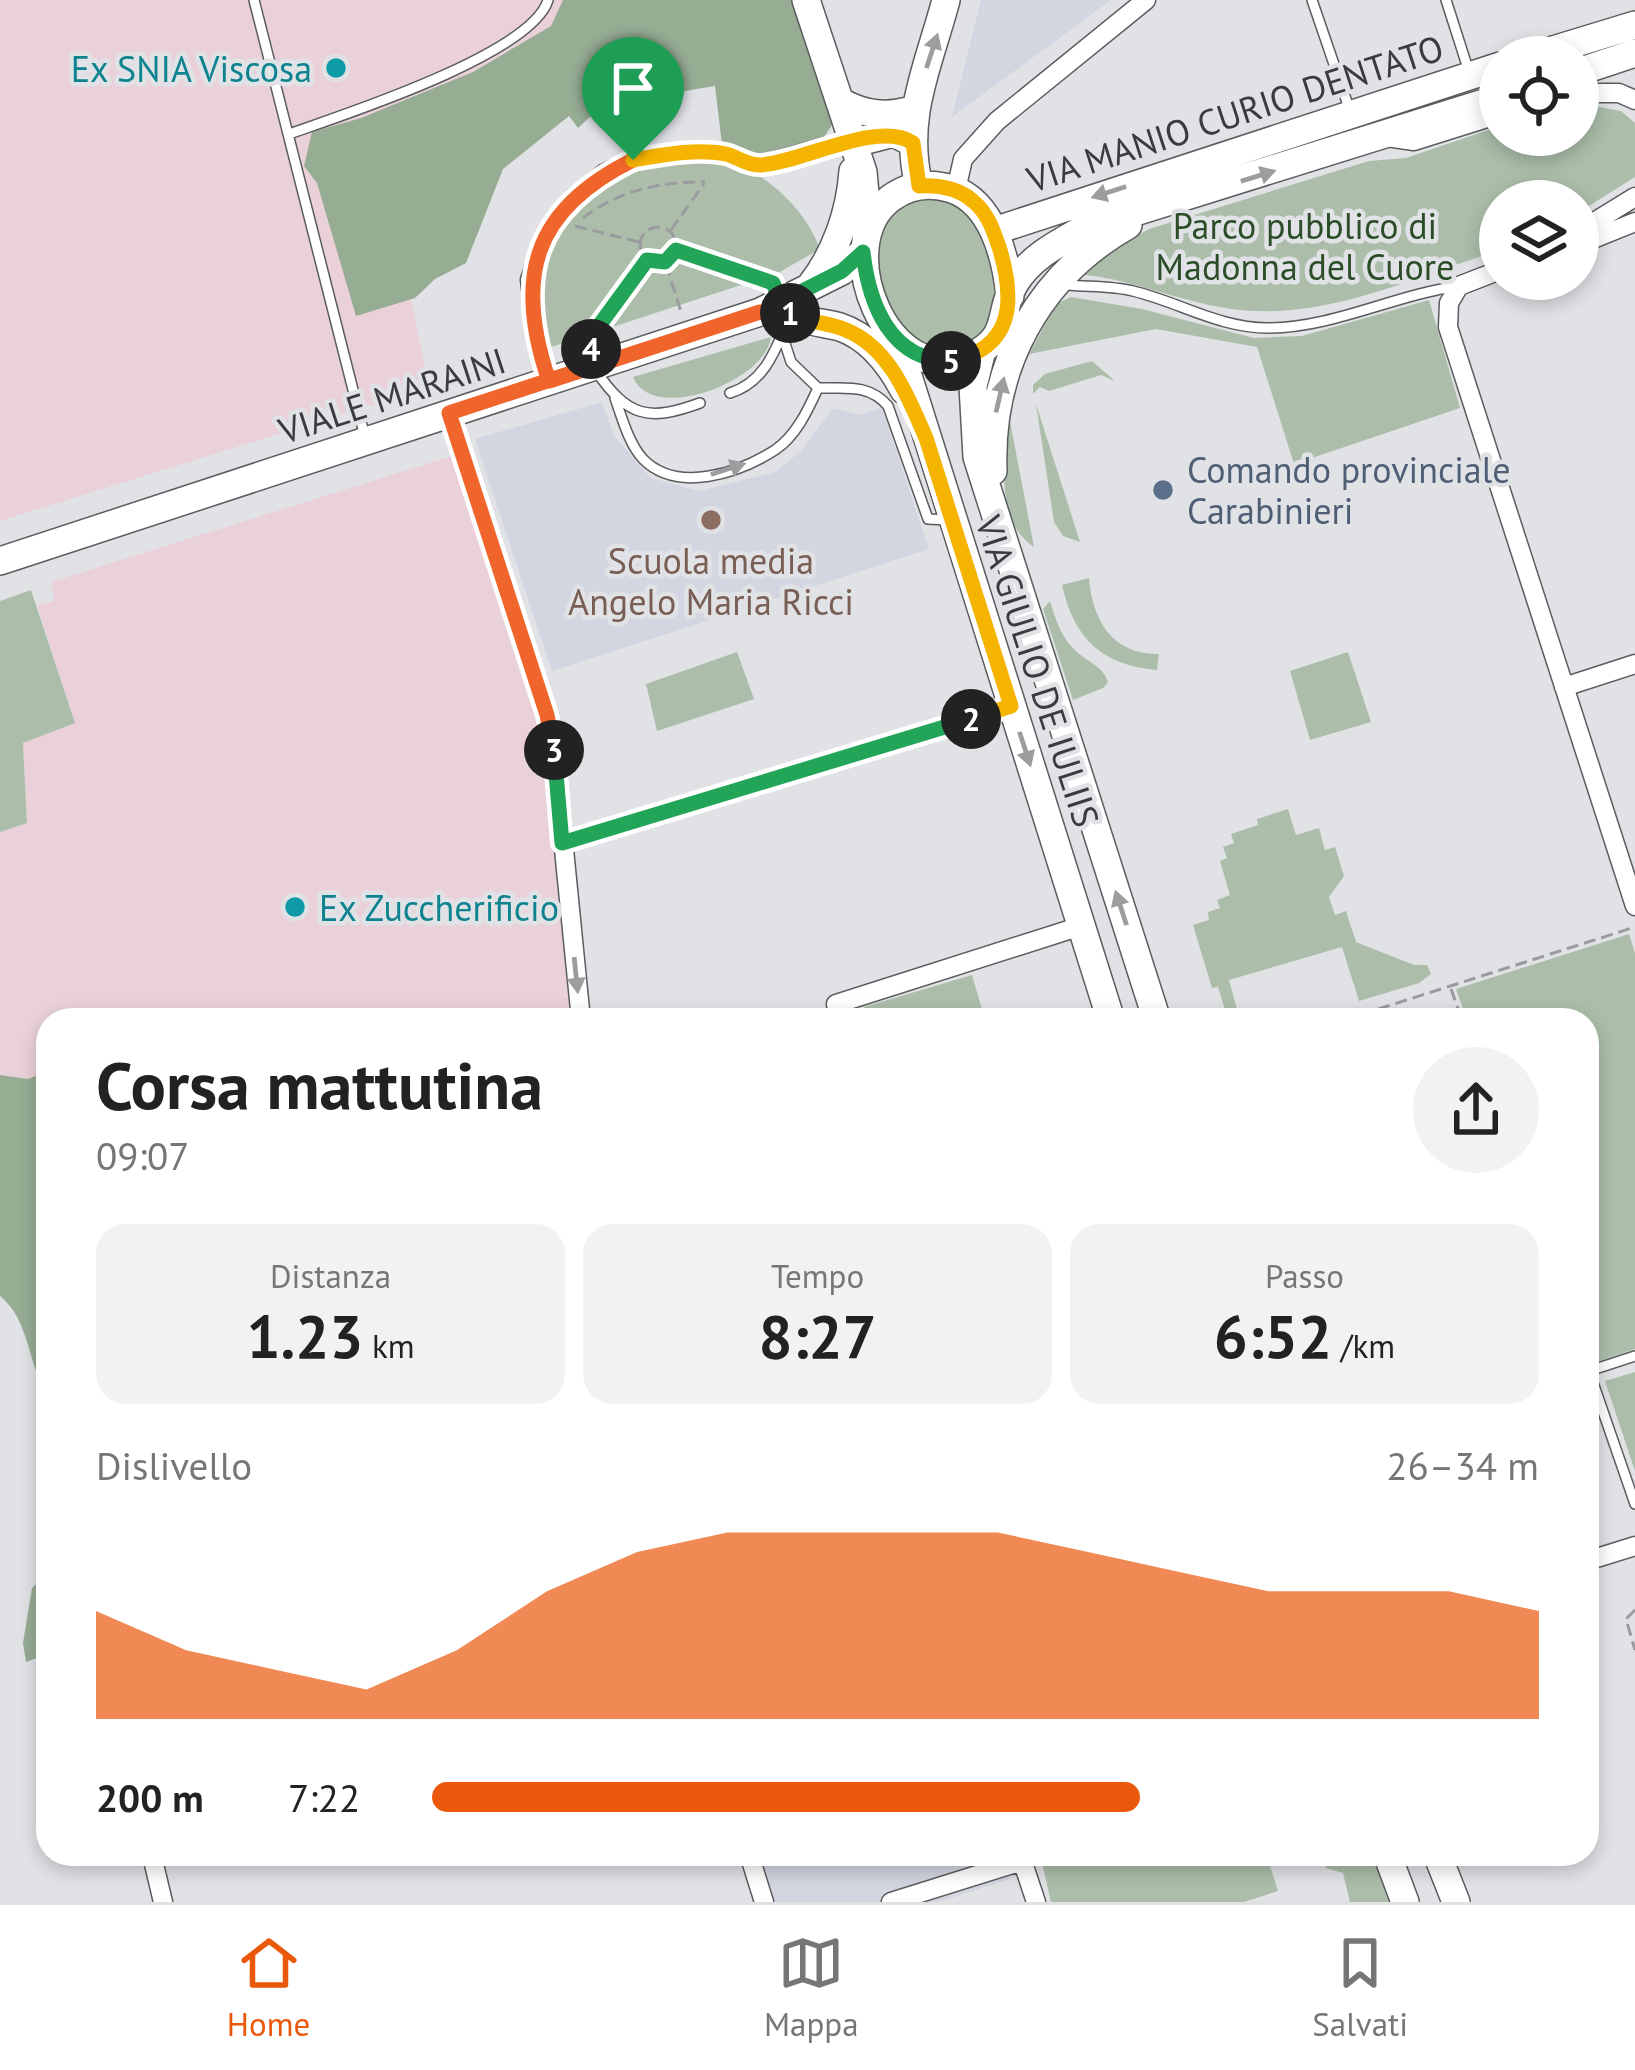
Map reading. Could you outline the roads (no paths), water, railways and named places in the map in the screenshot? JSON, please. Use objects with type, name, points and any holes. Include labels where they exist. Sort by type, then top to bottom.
[{"type":"main road","points":[[806,0],[865,181],[865,239],[891,333]]},
{"type":"main road","points":[[919,186],[914,110],[946,0]]},
{"type":"main road","points":[[1599,36],[1635,25]]},
{"type":"main road","points":[[1599,65],[1635,53]]},
{"type":"main road","name":"VIA MANIO CURIO DENTATO","points":[[994,231],[1479,72]]},
{"type":"main road","points":[[841,103],[861,113],[881,115],[914,110]]},
{"type":"main road","points":[[779,315],[820,308],[847,310],[891,333],[917,356],[934,361],[965,358],[982,350],[999,333],[1010,296],[1024,272],[1049,249],[1087,227],[1479,105]]},
{"type":"main road","points":[[855,143],[894,133],[913,143]]},
{"type":"main road","points":[[808,287],[824,269],[845,216],[855,143]]},
{"type":"main road","points":[[865,239],[883,204],[897,194],[919,186],[956,190],[983,212],[994,231],[1010,296]]},
{"type":"main road","points":[[995,512],[992,454],[1000,388],[1016,341],[1034,308],[1073,263],[1165,205]]},
{"type":"main road","name":"VIALE MARAINI","points":[[0,560],[688,335],[779,315],[808,287],[842,271],[865,239]]},
{"type":"main road","points":[[779,315],[842,328],[865,340],[893,369],[926,438]]},
{"type":"main road","name":"VIA GIULIO DE IULIIS","points":[[891,333],[918,400],[926,438],[1107,1008]]},
{"type":"main road","name":"VIA GIULIO DE IULIIS","points":[[982,350],[973,386],[977,457],[1152,1008]]},
{"type":"main road","points":[[1392,1866],[1405,1902]]},
{"type":"main road","points":[[1442,1866],[1456,1902]]},
{"type":"street","points":[[956,190],[963,159],[997,121],[1147,0]]},
{"type":"street","points":[[1599,93],[1619,93],[1635,100]]},
{"type":"street","points":[[1382,136],[1414,141],[1479,121]]},
{"type":"street","points":[[549,381],[539,351],[530,280],[546,234],[574,198],[605,173],[633,160],[674,153],[723,153],[759,166],[855,143]]},
{"type":"street","points":[[1599,219],[1635,196]]},
{"type":"street","points":[[1599,236],[1635,222]]},
{"type":"street","points":[[1479,278],[1459,286],[1449,303],[1448,327],[1564,687],[1627,855],[1635,906]]},
{"type":"street","points":[[449,413],[547,715],[580,1008]]},
{"type":"street","points":[[1564,687],[1635,664]]},
{"type":"street","points":[[562,843],[1011,706]]},
{"type":"street","points":[[836,1008],[836,1004],[1081,926]]},
{"type":"street","points":[[1599,1558],[1635,1546]]},
{"type":"street","points":[[154,1866],[163,1902]]},
{"type":"street","points":[[753,1866],[764,1902]]},
{"type":"street","points":[[891,1902],[995,1866]]},
{"type":"street","points":[[1024,1866],[1036,1902]]},
{"type":"lane","points":[[254,0],[366,441]]},
{"type":"lane","points":[[289,134],[427,85],[534,22],[548,0]]},
{"type":"lane","points":[[1312,0],[1351,114]]},
{"type":"lane","points":[[1446,0],[1470,75]]},
{"type":"lane","points":[[1068,285],[1134,291],[1231,324],[1263,328],[1318,322],[1426,290],[1459,286]]},
{"type":"lane","points":[[779,315],[790,362],[818,388],[863,388],[878,394],[888,406],[928,519],[952,520]]},
{"type":"lane","points":[[730,393],[747,387],[763,371],[779,315]]},
{"type":"lane","points":[[593,366],[616,398],[641,457],[657,470],[686,480],[777,449],[807,412],[818,388]]},
{"type":"lane","points":[[616,398],[641,413],[663,416],[700,403]]},
{"type":"lane","points":[[1599,1368],[1635,1356]]},
{"type":"lane","points":[[1599,1400],[1635,1504]]},
{"type":"place","name":"Ex SNIA Viscosa","points":[[336,68]]},
{"type":"place","name":"Comando provinciale Carabinieri","points":[[1163,490]]},
{"type":"place","name":"Scuola media Angelo Maria Ricci","points":[[711,520]]},
{"type":"place","name":"Ex Zuccherificio","points":[[295,907]]},
{"type":"park label","name":"Parco pubblico di Madonna del Cuore","points":[[1305,246]]}]
